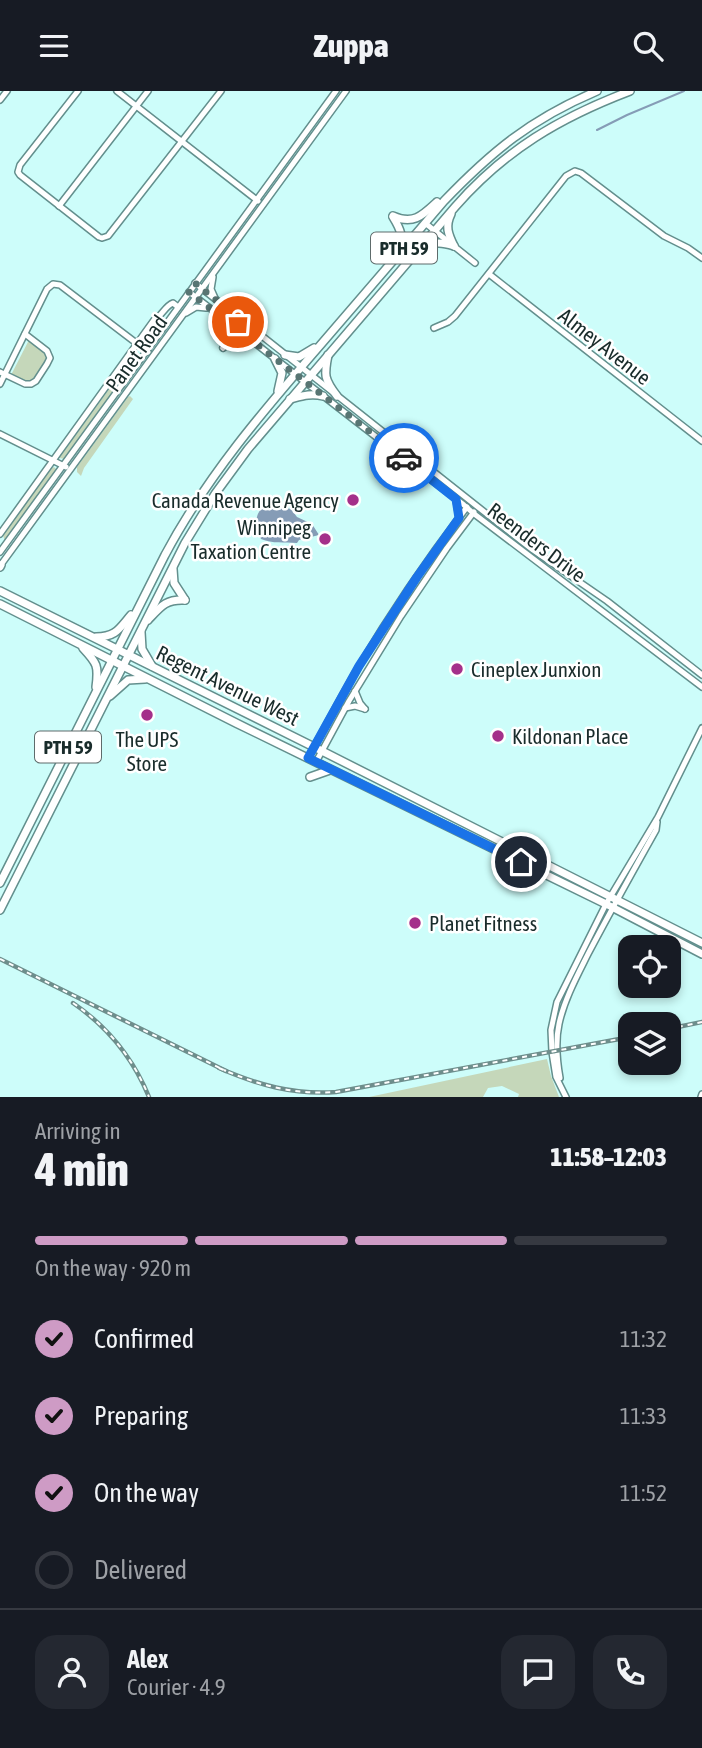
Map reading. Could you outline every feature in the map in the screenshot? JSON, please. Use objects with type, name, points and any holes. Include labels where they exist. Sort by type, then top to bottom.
[{"type":"main road","name":"PTH 59","points":[[0,883],[173,539],[194,504],[240,440],[425,223],[481,163],[514,136],[550,113],[597,91]]},
{"type":"main road","name":"PTH 59","points":[[0,911],[173,566],[203,513],[248,449],[455,207],[492,170],[526,143],[574,114],[629,91]]},
{"type":"main road","points":[[392,262],[402,237],[393,216],[402,221],[413,220],[452,193]]},
{"type":"main road","points":[[454,246],[447,226],[455,207]]},
{"type":"main road","points":[[406,264],[433,243],[443,242],[454,246]]},
{"type":"main road","points":[[285,355],[299,357],[323,342]]},
{"type":"main road","points":[[328,355],[325,377],[337,395]]},
{"type":"main road","points":[[275,359],[282,373],[277,395]]},
{"type":"main road","points":[[290,399],[303,395],[323,395]]},
{"type":"main road","points":[[152,667],[142,649],[142,628],[166,602],[185,600],[174,583],[173,566]]},
{"type":"main road","name":"Regent Avenue West","points":[[2,590],[528,856],[545,869],[702,943]]},
{"type":"main road","name":"Regent Avenue West","points":[[1,604],[464,835],[534,869],[545,869]]},
{"type":"main road","points":[[91,637],[105,637],[115,633],[138,607]]},
{"type":"main road","points":[[80,645],[97,666],[95,693]]},
{"type":"main road","points":[[105,702],[128,680],[152,680]]},
{"type":"main road","points":[[242,726],[247,715]]},
{"type":"main road","points":[[310,777],[331,769]]},
{"type":"main road","points":[[452,829],[467,825]]},
{"type":"main road","points":[[464,835],[480,832]]},
{"type":"main road","points":[[508,856],[517,851]]},
{"type":"main road","points":[[528,856],[534,869]]},
{"type":"main road","name":"Regent Avenue West","points":[[611,902],[702,954]]},
{"type":"street","points":[[0,100],[6,91]]},
{"type":"street","points":[[78,91],[18,169],[20,175],[99,237],[104,238],[221,91]]},
{"type":"street","points":[[117,91],[263,205]]},
{"type":"street","points":[[60,206],[148,91]]},
{"type":"street","name":"Panet Road","points":[[2,549],[336,91]]},
{"type":"street","name":"Panet Road","points":[[0,566],[346,91]]},
{"type":"street","points":[[434,328],[455,316],[566,176],[575,170],[664,236],[700,253]]},
{"type":"street","points":[[425,223],[475,263]]},
{"type":"street","points":[[215,271],[211,289],[219,303]]},
{"type":"street","name":"Almey Avenue","points":[[489,274],[702,442]]},
{"type":"street","name":"Reenders Drive","points":[[195,283],[285,355],[298,371]]},
{"type":"street","points":[[0,383],[2,373],[47,289],[53,284],[60,285],[153,356]]},
{"type":"street","name":"Reenders Drive","points":[[189,292],[275,359],[298,371],[323,395],[472,502],[533,550],[607,601],[702,675]]},
{"type":"street","points":[[2,549],[0,534],[155,320],[169,304],[173,303],[178,307]]},
{"type":"street","points":[[183,315],[196,307],[231,321],[242,321],[251,314],[254,306],[243,314],[230,311]]},
{"type":"street","points":[[248,339],[237,337],[223,348],[236,329],[245,328],[275,348]]},
{"type":"street","points":[[2,373],[25,384],[31,384],[49,361],[47,351],[25,334]]},
{"type":"street","name":"Reenders Drive","points":[[308,379],[337,395],[473,513],[702,687]]},
{"type":"street","points":[[0,434],[69,472]]},
{"type":"street","points":[[456,499],[459,518]]},
{"type":"street","points":[[318,750],[358,668],[440,543],[472,502]]},
{"type":"street","points":[[312,760],[401,616],[478,507]]},
{"type":"street","points":[[394,611],[401,616]]},
{"type":"street","points":[[358,668],[367,672]]},
{"type":"street","points":[[345,708],[355,706],[365,709],[355,690]]},
{"type":"street","points":[[344,693],[349,701]]},
{"type":"street","points":[[566,1097],[557,1065],[559,1024],[568,998],[611,902],[656,830],[658,817],[702,728]]},
{"type":"green space","points":[[29,340],[47,356],[33,380],[26,382],[11,375]]},
{"type":"green space","points":[[136,352],[141,355],[65,459],[59,458]]},
{"type":"green space","points":[[130,396],[133,399],[81,476],[77,467]]},
{"type":"green space","points":[[54,467],[57,470],[5,542],[3,535]]},
{"type":"green space","points":[[547,1059],[559,1097],[518,1097],[519,1094],[502,1086],[488,1088],[483,1097],[369,1097]]},
{"type":"water","points":[[269,504],[291,509],[297,517],[312,524],[319,535],[299,540],[297,543],[261,539],[257,528],[258,514]]},
{"type":"waterway","points":[[597,130],[684,91]]},
{"type":"railway","points":[[0,959],[226,1071]]},
{"type":"railway","points":[[73,1003],[97,1022],[118,1044],[149,1097]]},
{"type":"railway","points":[[681,1026],[702,1022]]},
{"type":"railway","points":[[219,1068],[276,1087],[305,1092],[336,1092],[618,1039]]},
{"type":"way so far","points":[[238,322],[242,321],[195,283],[189,292],[404,458]]},
{"type":"place","name":"Canada Revenue Agency","points":[[353,500]]},
{"type":"place","name":"Winnipeg Taxation Centre","points":[[325,539]]},
{"type":"place","name":"Cineplex Junxion","points":[[457,669]]},
{"type":"place","name":"The UPS Store","points":[[147,715]]},
{"type":"place","name":"Kildonan Place","points":[[498,736]]},
{"type":"place","name":"Planet Fitness","points":[[415,923]]},
{"type":"route","points":[[404,458],[456,499],[459,518],[359,666],[308,758],[521,862]]}]
